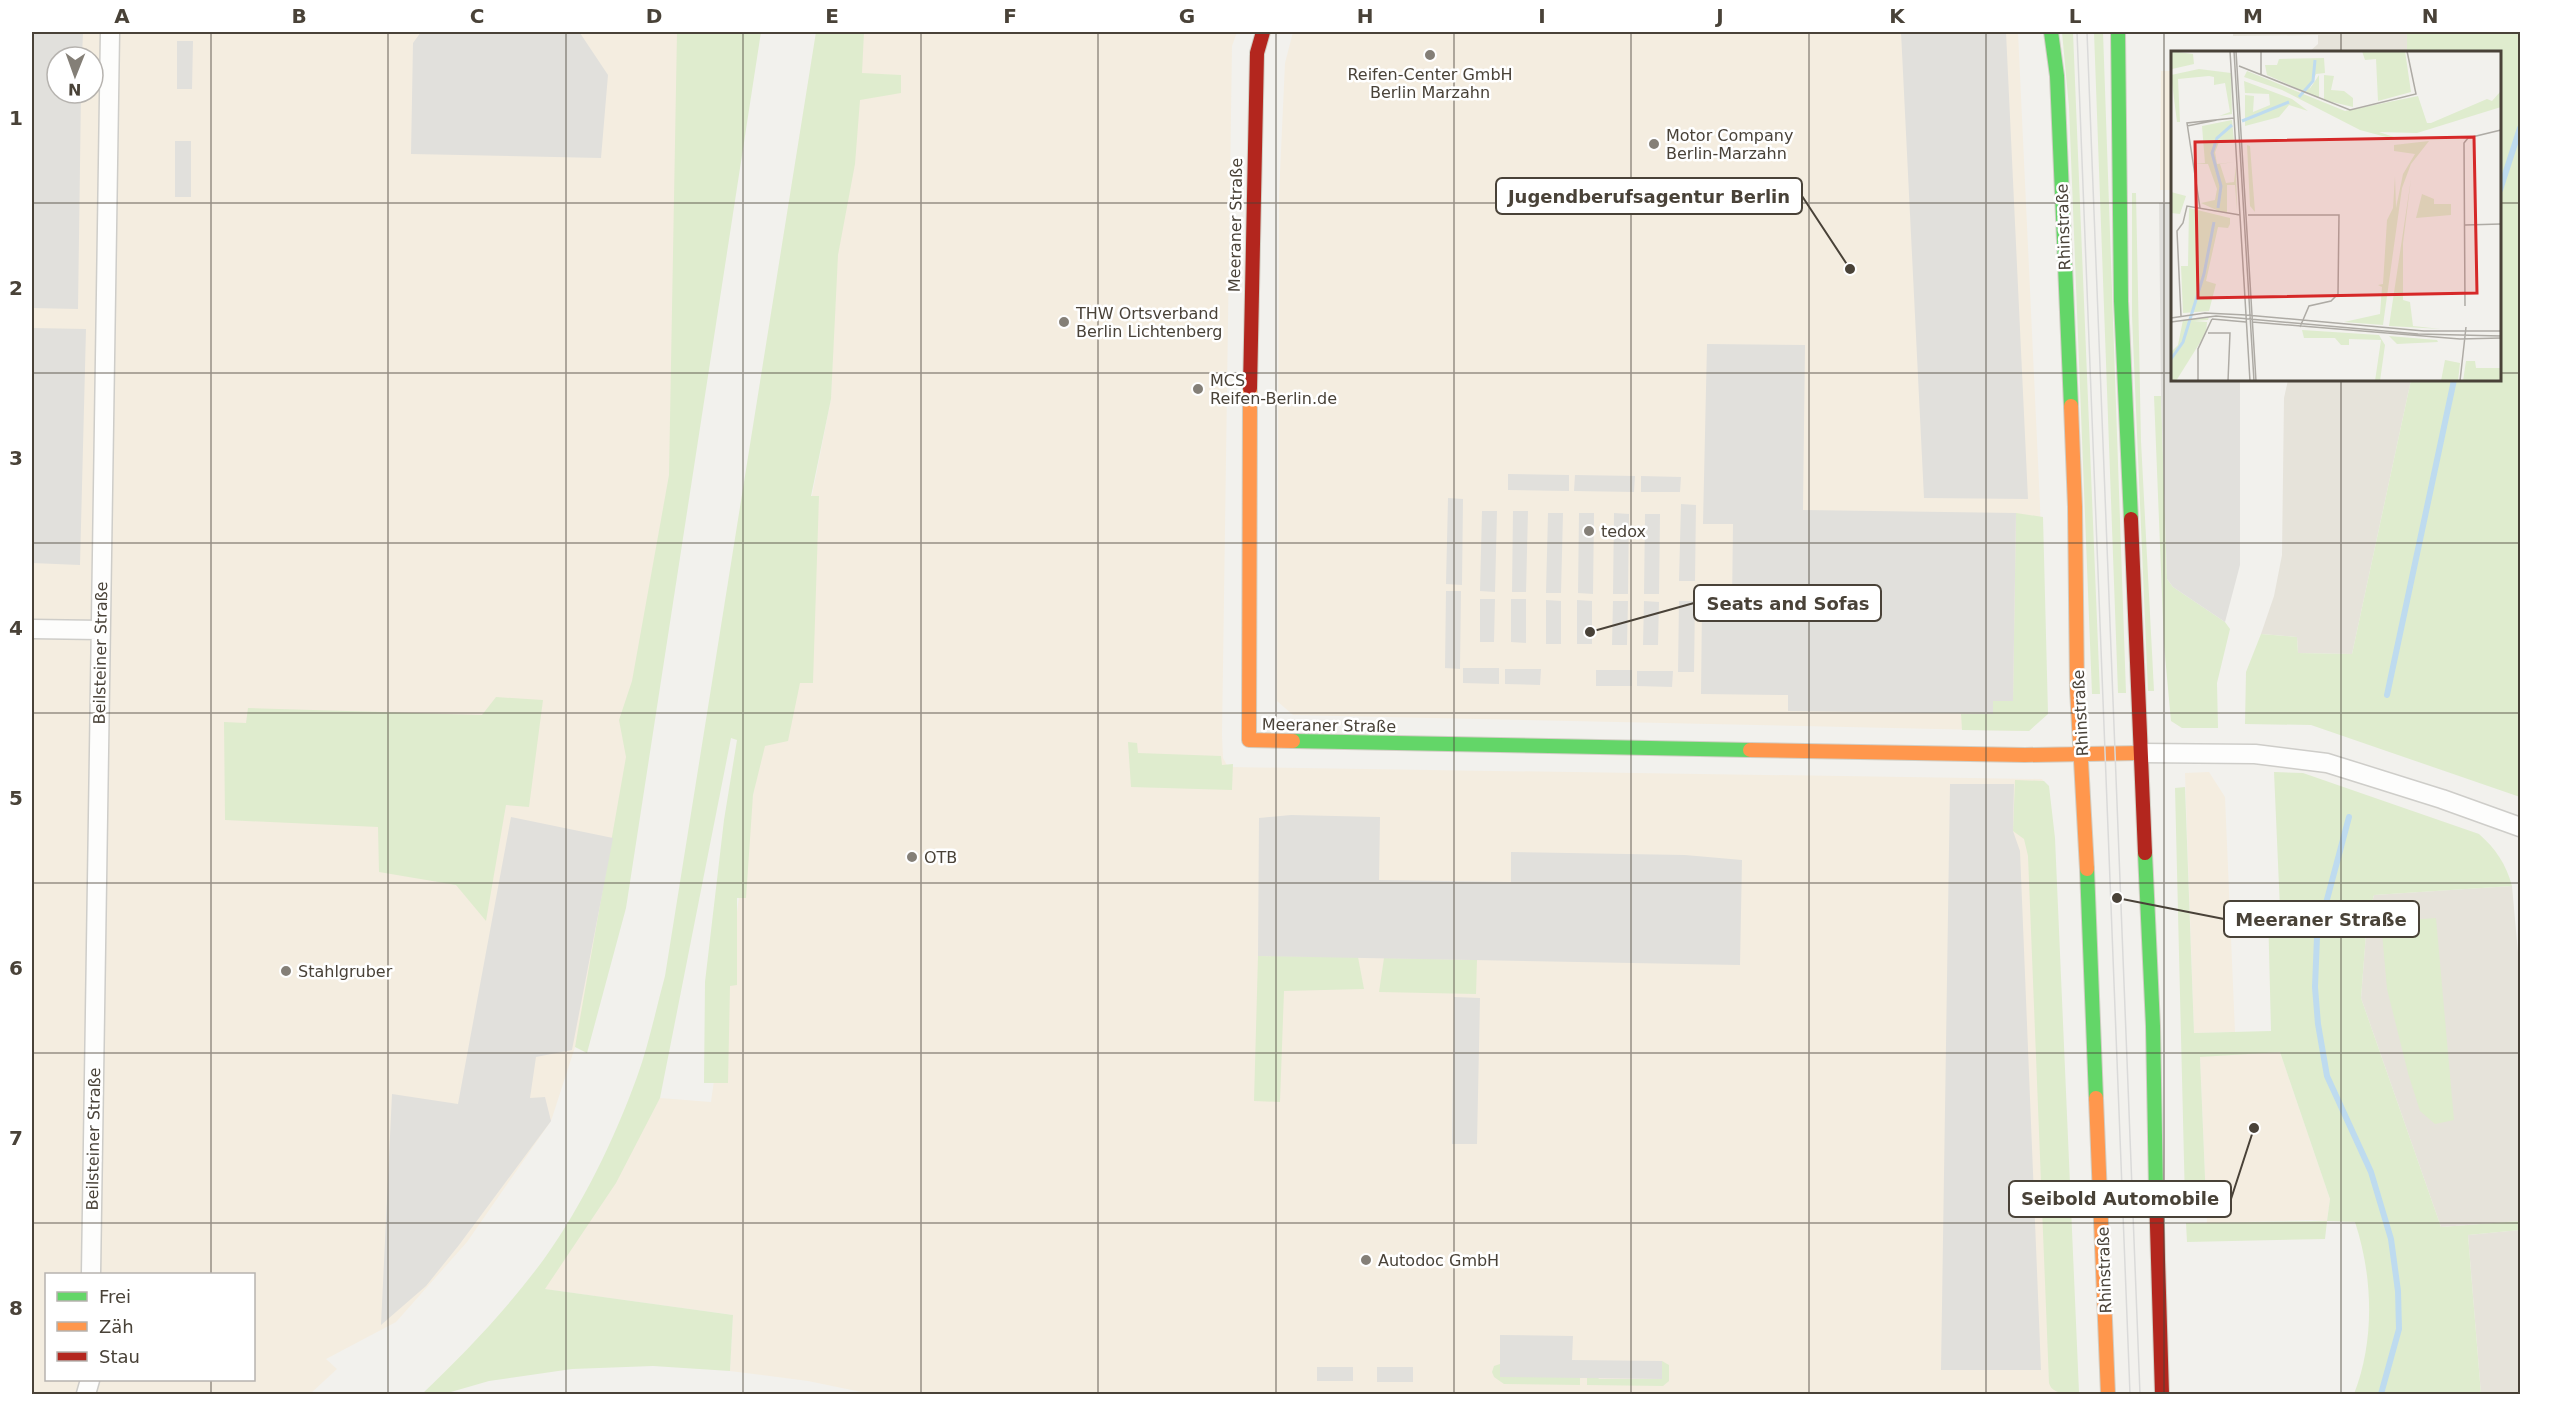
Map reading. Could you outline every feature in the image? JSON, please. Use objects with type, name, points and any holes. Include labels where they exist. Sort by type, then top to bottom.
[{"type":"main road","name":"Meeraner Straße","points":[[1263,32],[1257,53],[1252,192],[1249,740],[2082,754]]},
{"type":"main road","name":"Rhinstraße","points":[[2051,32],[2057,76],[2075,496],[2077,689],[2082,754],[2108,1395]]},
{"type":"main road","points":[[2118,32],[2121,301],[2153,1026],[2162,1395]]},
{"type":"main road","points":[[2082,754],[2140,753]]},
{"type":"street","name":"Beilsteiner Straße","points":[[91,1273],[110,32]]},
{"type":"street","points":[[32,628],[100,630]]},
{"type":"street","points":[[2140,753],[2255,754],[2327,763],[2442,799],[2519,830]]},
{"type":"shaded area","points":[[32,32],[696,32],[682,449],[615,860],[575,1047],[551,1121],[467,1242],[396,1322],[326,1359],[337,1369],[310,1394],[32,1394]]},
{"type":"shaded area","points":[[32,32],[83,32],[82,45],[45,45],[45,105],[81,105],[78,309],[32,308]]},
{"type":"shaded area","points":[[421,32],[580,33],[608,75],[601,158],[411,154],[413,43]]},
{"type":"shaded area","points":[[857,32],[1237,32],[1232,46],[1222,735],[1223,758],[1228,767],[2042,779],[2045,783],[2075,1394],[871,1394],[808,1381],[730,1371],[733,1315],[544,1289],[660,1098],[711,1102],[753,795],[831,399],[840,151]]},
{"type":"shaded area","points":[[1293,32],[2018,32],[2040,505],[2045,715],[2029,731],[1293,715],[1277,701],[1279,195],[1285,63]]},
{"type":"shaded area","points":[[1901,32],[2006,32],[2028,499],[1924,498]]},
{"type":"shaded area","points":[[2233,32],[2407,32],[2407,51],[2310,51],[2318,44],[2318,35],[2233,36]]},
{"type":"shaded area","points":[[177,41],[193,41],[192,89],[177,89]]},
{"type":"shaded area","points":[[2161,71],[2171,71],[2171,190],[2160,190]]},
{"type":"shaded area","points":[[175,141],[191,141],[191,197],[175,197]]},
{"type":"shaded area","points":[[2159,203],[2171,203],[2171,381],[2240,381],[2240,565],[2225,622],[2173,587],[2167,579],[2161,396]]},
{"type":"shaded area","points":[[32,328],[86,329],[80,565],[32,563]]},
{"type":"shaded area","points":[[1707,344],[1805,345],[1803,510],[2016,513],[2013,701],[1993,701],[1993,714],[1788,711],[1788,695],[1701,694],[1702,605],[1732,605],[1733,524],[1703,524]]},
{"type":"shaded area","points":[[2288,381],[2411,381],[2352,654],[2298,653],[2297,637],[2261,634],[2274,596],[2282,555],[2284,398]]},
{"type":"shaded area","points":[[1508,474],[1569,475],[1569,491],[1508,490]]},
{"type":"shaded area","points":[[1575,475],[1635,476],[1634,492],[1574,491]]},
{"type":"shaded area","points":[[1641,476],[1681,477],[1680,492],[1641,492]]},
{"type":"shaded area","points":[[1448,498],[1463,499],[1462,585],[1446,584]]},
{"type":"shaded area","points":[[1681,504],[1696,505],[1695,581],[1679,581]]},
{"type":"shaded area","points":[[1482,511],[1497,511],[1495,592],[1480,591]]},
{"type":"shaded area","points":[[1513,511],[1528,511],[1526,592],[1512,592]]},
{"type":"shaded area","points":[[1548,513],[1563,513],[1561,593],[1546,593]]},
{"type":"shaded area","points":[[1579,513],[1594,513],[1593,594],[1578,593]]},
{"type":"shaded area","points":[[1614,513],[1629,514],[1628,594],[1613,594]]},
{"type":"shaded area","points":[[1645,514],[1660,514],[1659,594],[1644,594]]},
{"type":"shaded area","points":[[1446,591],[1461,591],[1460,669],[1445,668]]},
{"type":"shaded area","points":[[1480,599],[1495,599],[1494,642],[1480,642]]},
{"type":"shaded area","points":[[1511,599],[1526,599],[1526,643],[1511,642]]},
{"type":"shaded area","points":[[1546,600],[1561,601],[1561,644],[1546,644]]},
{"type":"shaded area","points":[[1577,600],[1592,601],[1592,644],[1577,644]]},
{"type":"shaded area","points":[[1613,601],[1628,601],[1627,645],[1612,645]]},
{"type":"shaded area","points":[[1644,601],[1659,602],[1658,645],[1643,645]]},
{"type":"shaded area","points":[[1679,601],[1695,601],[1694,672],[1678,672]]},
{"type":"shaded area","points":[[1463,668],[1499,668],[1499,684],[1463,683]]},
{"type":"shaded area","points":[[1505,669],[1541,669],[1540,685],[1505,684]]},
{"type":"shaded area","points":[[1596,670],[1632,670],[1632,686],[1596,686]]},
{"type":"shaded area","points":[[1637,671],[1673,671],[1672,687],[1637,686]]},
{"type":"shaded area","points":[[2209,772],[2225,797],[2235,1032],[2194,1033],[2185,773]]},
{"type":"shaded area","points":[[1950,784],[2014,784],[2013,831],[2020,851],[2041,1370],[1941,1370]]},
{"type":"shaded area","points":[[1291,815],[1380,817],[1379,880],[1511,882],[1511,852],[1685,855],[1742,860],[1740,965],[1258,956],[1259,818]]},
{"type":"shaded area","points":[[511,817],[613,838],[572,1050],[536,1057],[530,1098],[545,1097],[551,1121],[426,1286],[381,1325],[392,1094],[458,1104]]},
{"type":"shaded area","points":[[2512,886],[2520,975],[2520,1221],[2441,1227],[2361,998],[2367,921],[2374,895]]},
{"type":"shaded area","points":[[1454,997],[1480,998],[1477,1144],[1452,1144]]},
{"type":"shaded area","points":[[2280,1052],[2330,1199],[2327,1221],[2207,1223],[2200,1056]]},
{"type":"shaded area","points":[[2520,1230],[2520,1394],[2481,1394],[2468,1235]]},
{"type":"shaded area","points":[[1500,1335],[1573,1336],[1572,1360],[1662,1361],[1662,1379],[1500,1377]]},
{"type":"shaded area","points":[[1317,1367],[1353,1367],[1353,1381],[1317,1381]]},
{"type":"shaded area","points":[[1377,1367],[1413,1367],[1413,1382],[1377,1382]]},
{"type":"green space","points":[[677,32],[761,32],[626,908],[587,1053],[575,1047],[626,757],[619,720],[632,681],[669,475]]},
{"type":"green space","points":[[816,32],[864,32],[862,73],[901,75],[901,93],[860,100],[855,164],[838,255],[831,399],[811,496],[819,496],[813,683],[800,683],[788,741],[765,746],[753,795],[746,898],[737,898],[737,985],[730,986],[728,1083],[704,1083],[705,982],[724,820],[737,740],[731,738],[660,1098],[616,1183],[545,1289],[733,1315],[730,1371],[653,1366],[572,1369],[489,1381],[444,1394],[422,1394],[501,1312],[558,1238],[608,1148],[645,1052],[665,976]]},
{"type":"green space","points":[[2062,32],[2073,32],[2100,694],[2092,694],[2069,107]]},
{"type":"green space","points":[[2094,32],[2103,32],[2126,693],[2118,693]]},
{"type":"green space","points":[[2407,32],[2520,32],[2520,797],[2311,725],[2245,724],[2246,672],[2261,634],[2297,637],[2298,653],[2352,654],[2411,381],[2501,381],[2501,51],[2407,51]]},
{"type":"green space","points":[[2132,193],[2136,193],[2141,441],[2154,691],[2148,691],[2132,316]]},
{"type":"green space","points":[[2154,396],[2161,396],[2167,579],[2173,587],[2225,622],[2230,629],[2217,683],[2218,728],[2182,728],[2171,721],[2164,645]]},
{"type":"green space","points":[[2016,513],[2043,517],[2048,714],[2029,731],[1962,730],[1961,714],[1992,714],[1992,701],[2013,700]]},
{"type":"green space","points":[[496,697],[543,700],[529,807],[506,805],[486,921],[456,885],[379,872],[378,827],[225,820],[224,722],[246,723],[248,708],[482,715]]},
{"type":"green space","points":[[1128,742],[1137,743],[1138,753],[1221,756],[1222,765],[1233,764],[1232,790],[1131,787]]},
{"type":"green space","points":[[2274,772],[2303,773],[2479,834],[2500,857],[2510,878],[2512,886],[2374,895],[2367,921],[2361,998],[2441,1227],[2520,1221],[2520,1230],[2468,1235],[2481,1394],[2354,1394],[2366,1352],[2368,1330],[2368,1286],[2361,1243],[2355,1222],[2327,1221],[2330,1199],[2280,1052],[2200,1057],[2206,1201],[2185,1202],[2175,788],[2185,787],[2194,1033],[2271,1031],[2268,910],[2280,909]]},
{"type":"green space","points":[[2015,780],[2044,781],[2049,786],[2055,838],[2079,1392],[2057,1392],[2049,1383],[2028,856],[2024,839],[2013,831]]},
{"type":"green space","points":[[2436,918],[2454,1120],[2435,1124],[2420,1111],[2408,1073],[2387,989],[2381,922]]},
{"type":"green space","points":[[1258,956],[1358,957],[1364,989],[1284,991],[1280,1102],[1254,1101]]},
{"type":"green space","points":[[1384,958],[1477,960],[1476,994],[1379,992]]},
{"type":"green space","points":[[2327,1221],[2325,1239],[2187,1242],[2186,1223]]},
{"type":"green space","points":[[1580,1361],[1580,1385],[1504,1384],[1494,1377],[1492,1372],[1494,1366],[1500,1364],[1500,1377]]},
{"type":"green space","points":[[1662,1361],[1669,1365],[1669,1381],[1663,1386],[1587,1385],[1587,1362],[1599,1379],[1661,1379]]},
{"type":"waterway","points":[[2501,187],[2520,128]]},
{"type":"waterway","points":[[2387,695],[2454,381]]},
{"type":"waterway","points":[[2349,817],[2317,937],[2315,987],[2318,1024],[2327,1076],[2371,1172],[2391,1239],[2398,1291],[2399,1329],[2381,1394]]},
{"type":"tram line","points":[[2077,32],[2130,1394]]},
{"type":"tram line","points":[[2087,32],[2140,1394]]},
{"type":"traffic: fast","points":[[2051,32],[2057,76],[2071,406]]},
{"type":"traffic: fast","points":[[2118,32],[2121,301],[2131,519]]},
{"type":"traffic: fast","points":[[1293,741],[1750,750]]},
{"type":"traffic: fast","points":[[2145,853],[2153,1026],[2156,1192]]},
{"type":"traffic: fast","points":[[2087,869],[2096,1098]]},
{"type":"traffic: slow","points":[[1250,388],[1249,740],[1293,741]]},
{"type":"traffic: slow","points":[[2071,406],[2075,507],[2077,689],[2087,869]]},
{"type":"traffic: slow","points":[[1750,750],[2025,755],[2140,753]]},
{"type":"traffic: slow","points":[[2096,1098],[2108,1394]]},
{"type":"traffic: jam","points":[[1250,388],[1257,53],[1263,32]]},
{"type":"traffic: jam","points":[[2131,519],[2145,853]]},
{"type":"traffic: jam","points":[[2156,1192],[2162,1394]]},
{"type":"place","name":"Reifen-Center GmbH Berlin Marzahn","points":[[1430,55]]},
{"type":"place","name":"Motor Company Berlin-Marzahn","points":[[1654,144]]},
{"type":"place","name":"Jugendberufsagentur Berlin","points":[[1850,269]]},
{"type":"place","name":"THW Ortsverband Berlin Lichtenberg","points":[[1064,322]]},
{"type":"place","name":"MCS Reifen-Berlin.de","points":[[1198,389]]},
{"type":"place","name":"tedox","points":[[1589,531]]},
{"type":"place","name":"Seats and Sofas","points":[[1590,632]]},
{"type":"place","name":"OTB","points":[[912,857]]},
{"type":"place","name":"Meeraner Straße","points":[[2117,898]]},
{"type":"place","name":"Stahlgruber","points":[[286,971]]},
{"type":"place","name":"Seibold Automobile","points":[[2254,1128]]},
{"type":"place","name":"Autodoc GmbH","points":[[1366,1260]]}]
